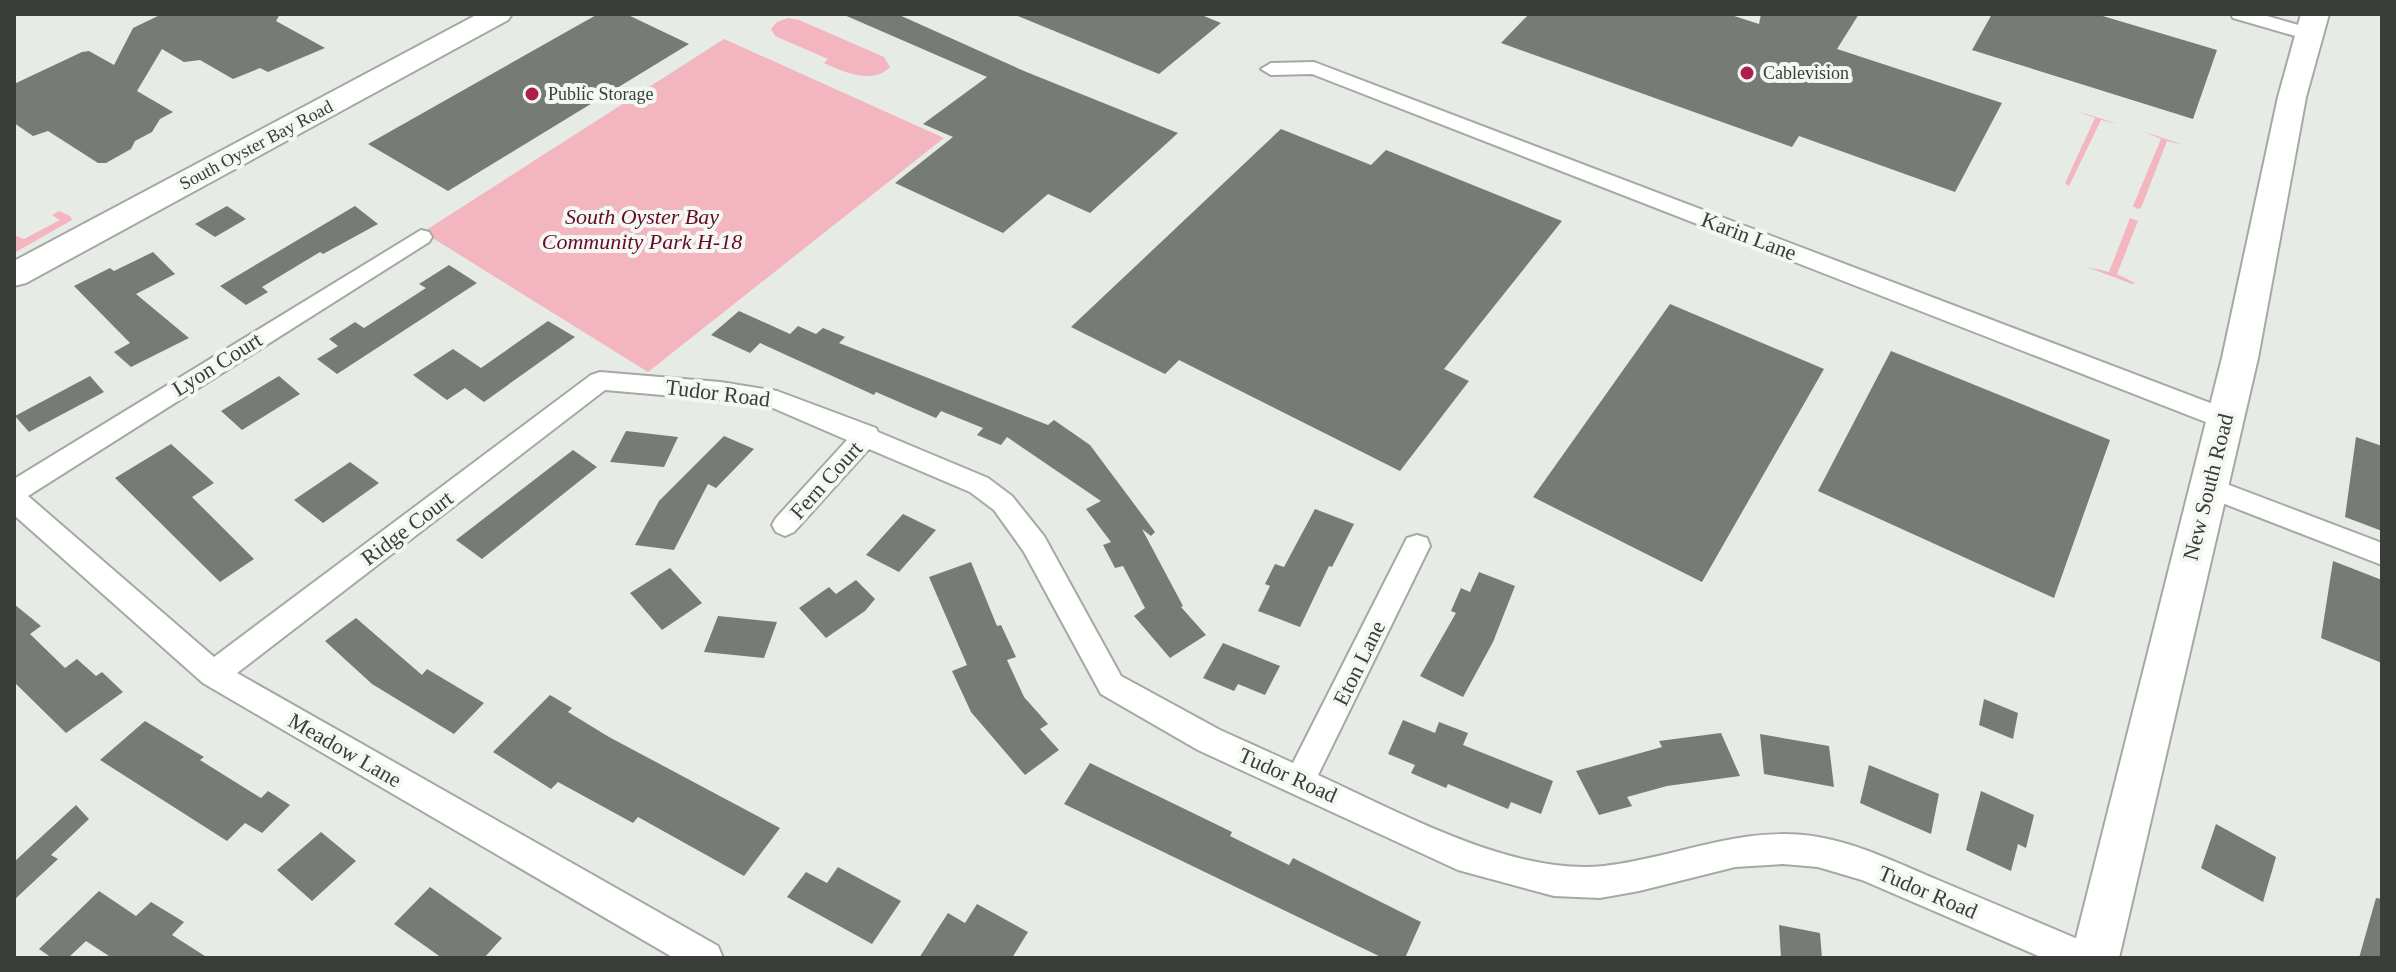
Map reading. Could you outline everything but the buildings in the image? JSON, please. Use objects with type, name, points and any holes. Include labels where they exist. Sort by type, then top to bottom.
[{"type":"street","name":"South Oyster Bay Road","points":[[14,275],[498,14]]},
{"type":"street","points":[[2240,14],[2312,24]]},
{"type":"street","name":"New South Road","points":[[2095,958],[2225,419],[2292,97],[2312,24]]},
{"type":"street","name":"Karin Lane","points":[[1271,69],[1314,68],[2225,419]]},
{"type":"street","name":"Lyon Court","points":[[14,492],[421,237]]},
{"type":"street","name":"Tudor Road","points":[[600,381],[720,391],[777,400],[867,435],[979,485],[1003,503],[1034,544],[1111,685],[1209,740],[1469,859],[1554,880],[1600,882],[1639,876],[1735,852],[1783,849],[1818,852],[1865,865],[2082,958]]},
{"type":"street","name":"Ridge Court","points":[[213,674],[600,381]]},
{"type":"street","name":"Fern Court","points":[[785,525],[867,435]]},
{"type":"street","points":[[2208,487],[2382,554]]},
{"type":"street","name":"Meadow Lane","points":[[14,499],[213,674],[706,958]]},
{"type":"street","name":"Eton Lane","points":[[1300,780],[1417,546]]},
{"type":"green space","points":[[788,18],[884,57],[890,67],[867,76],[824,63],[828,59],[775,36],[771,29],[777,22]]},
{"type":"green space","name":"South Oyster Bay Community Park H-18","points":[[724,39],[944,138],[648,372],[423,232]]},
{"type":"green space","points":[[2077,111],[2118,124],[2101,120],[2069,186],[2065,183],[2095,118]]},
{"type":"green space","points":[[2142,131],[2184,145],[2167,141],[2138,209],[2133,206],[2161,139]]},
{"type":"green space","points":[[59,211],[72,220],[14,253],[14,235],[24,239],[60,220],[52,215]]},
{"type":"green space","points":[[2130,218],[2138,221],[2117,274],[2135,283],[2132,284],[2087,267],[2109,272]]},
{"type":"place","name":"Cablevision","points":[[1747,73]]},
{"type":"place","name":"Public Storage","points":[[532,94]]}]
